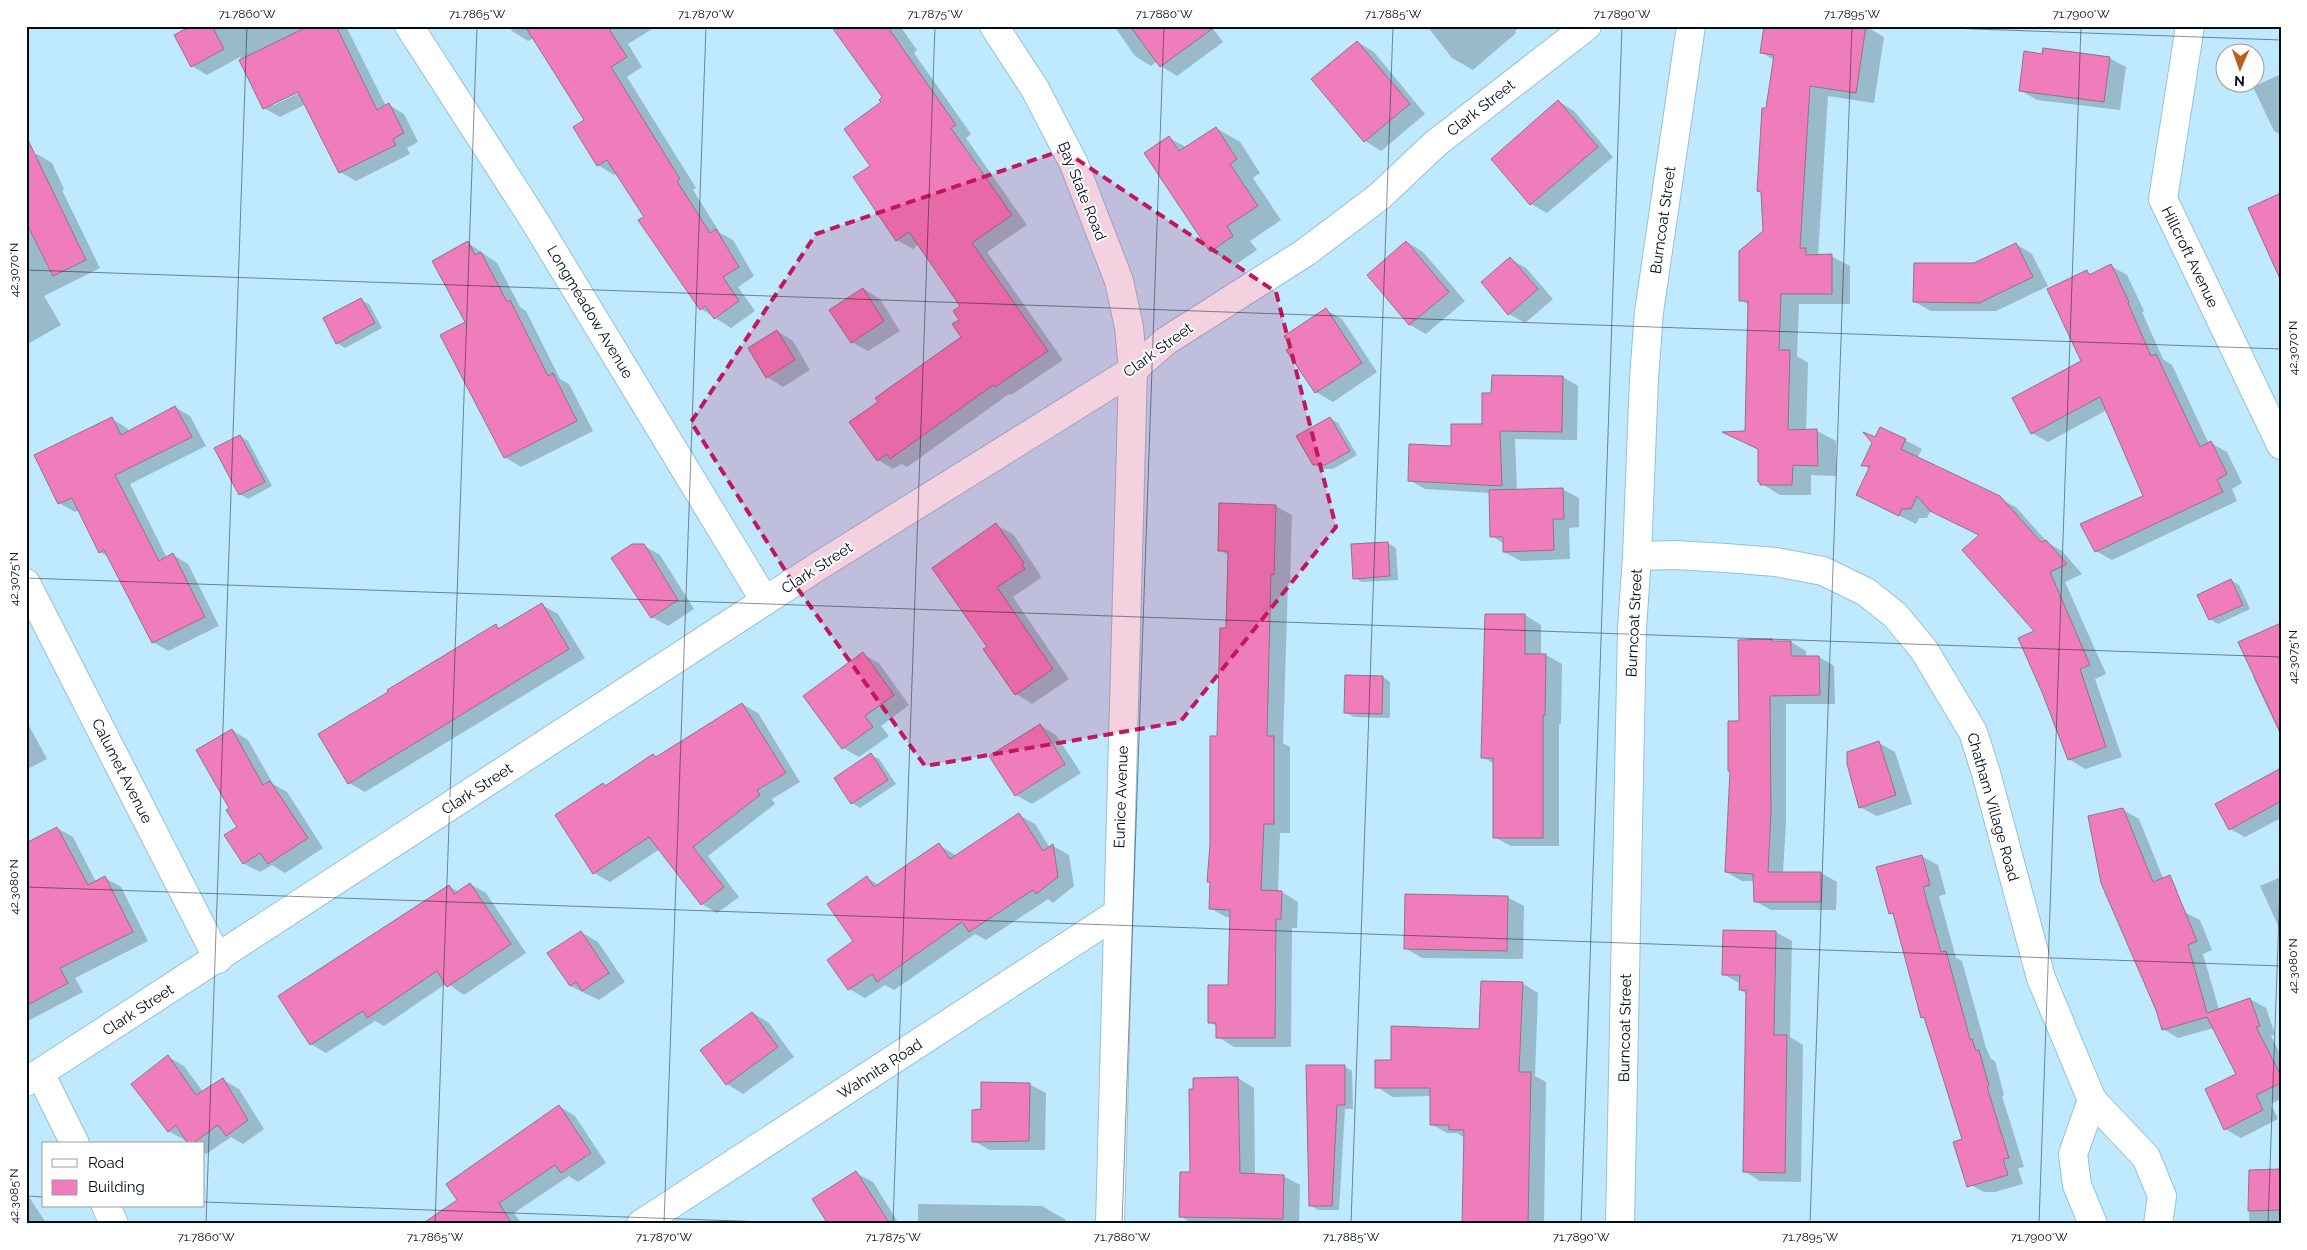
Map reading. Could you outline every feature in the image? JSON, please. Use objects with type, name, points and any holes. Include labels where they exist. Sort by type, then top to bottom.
[{"type":"street","name":"Longmeadow Avenue","points":[[409,26],[534,220],[764,601]]},
{"type":"street","name":"Bay State Road","points":[[994,26],[1035,89],[1074,164],[1118,281],[1129,327],[1133,370]]},
{"type":"street","name":"Clark Street","points":[[33,1078],[764,601],[1133,370],[1166,341],[1306,252],[1380,196],[1434,144],[1587,26]]},
{"type":"street","name":"Burncoat Street","points":[[1620,1224],[1632,628],[1637,556],[1644,378],[1649,312],[1691,26]]},
{"type":"street","name":"Hillcroft Avenue","points":[[2190,26],[2163,199],[2273,411],[2281,445]]},
{"type":"street","name":"Eunice Avenue","points":[[1110,1224],[1133,370]]},
{"type":"street","name":"Chatham Village Road","points":[[1637,556],[1675,555],[1736,558],[1776,562],[1823,571],[1866,592],[1895,615],[1924,650],[1973,732],[1986,773],[2041,978],[2092,1100],[2146,1157],[2162,1196],[2158,1224]]},
{"type":"street","name":"Calumet Avenue","points":[[26,583],[218,959]]},
{"type":"street","name":"Wahnita Road","points":[[641,1224],[1118,913]]},
{"type":"street","points":[[33,1078],[74,1142]]},
{"type":"street","points":[[2092,1100],[2073,1154],[2077,1185],[2093,1224]]},
{"type":"street","points":[[107,1208],[114,1224]]},
{"type":"highlighted area","points":[[1063,150],[1276,292],[1336,527],[1180,722],[925,766],[790,578],[691,422],[816,234]]},
{"type":"building","points":[[191,26],[212,26],[224,49],[191,67],[174,35]]},
{"type":"building","points":[[309,26],[336,26],[377,110],[389,103],[404,133],[393,139],[396,145],[339,173],[298,92],[263,109],[239,60]]},
{"type":"building","points":[[525,26],[607,26],[627,57],[611,67],[680,179],[677,181],[710,233],[716,229],[739,267],[723,277],[739,301],[714,319],[705,306],[700,310],[638,220],[644,217],[607,160],[597,166],[573,127],[584,120]]},
{"type":"building","points":[[831,26],[887,26],[956,125],[951,128],[1012,215],[972,243],[1048,351],[995,387],[993,385],[890,459],[887,454],[877,461],[849,422],[878,402],[875,398],[961,337],[952,324],[959,320],[953,311],[960,306],[909,232],[896,241],[853,177],[870,166],[844,129],[881,102],[879,100],[882,97]]},
{"type":"building","points":[[1130,26],[1216,26],[1160,67]]},
{"type":"building","points":[[1764,26],[1866,26],[1856,93],[1810,86],[1800,248],[1806,248],[1806,255],[1832,254],[1832,294],[1781,294],[1779,350],[1790,350],[1788,430],[1817,429],[1818,466],[1793,465],[1792,485],[1760,485],[1760,482],[1758,482],[1758,449],[1722,432],[1745,431],[1748,301],[1739,301],[1739,251],[1763,231],[1761,192],[1757,191],[1762,108],[1766,108],[1774,55],[1760,53]]},
{"type":"building","points":[[1357,41],[1410,104],[1364,142],[1311,79]]},
{"type":"building","points":[[2043,48],[2110,57],[2104,102],[2019,91],[2024,51],[2042,54]]},
{"type":"building","points":[[1558,100],[1598,147],[1530,205],[1491,159]]},
{"type":"building","points":[[1216,127],[1237,159],[1230,164],[1258,206],[1227,226],[1233,236],[1210,252],[1144,153],[1169,136],[1179,151]]},
{"type":"building","points":[[26,136],[86,260],[53,276],[26,222]]},
{"type":"building","points":[[2281,193],[2281,281],[2248,208]]},
{"type":"building","points":[[468,241],[475,255],[481,252],[507,302],[510,300],[548,376],[553,373],[577,421],[504,458],[440,335],[465,322],[432,261]]},
{"type":"building","points":[[1406,241],[1449,292],[1409,325],[1367,275]]},
{"type":"building","points":[[2016,243],[2033,277],[1979,303],[1913,302],[1914,263],[1974,263]]},
{"type":"building","points":[[1510,257],[1538,289],[1508,315],[1481,282]]},
{"type":"building","points":[[2111,264],[2151,356],[2156,354],[2200,447],[2211,441],[2227,474],[2217,480],[2223,492],[2095,552],[2080,524],[2143,496],[2100,397],[2031,434],[2012,398],[2081,361],[2047,289],[2087,270],[2089,275]]},
{"type":"building","points":[[863,288],[884,321],[851,343],[829,310]]},
{"type":"building","points":[[361,298],[375,323],[336,344],[323,318]]},
{"type":"building","points":[[1326,308],[1362,363],[1315,393],[1286,350],[1291,347],[1284,336]]},
{"type":"building","points":[[777,330],[795,360],[766,378],[748,348]]},
{"type":"building","points":[[1492,375],[1563,376],[1562,432],[1500,431],[1502,486],[1408,481],[1409,444],[1451,446],[1451,424],[1482,424],[1482,393],[1491,393]]},
{"type":"building","points":[[175,406],[192,437],[115,475],[159,561],[173,553],[205,617],[152,643],[104,550],[99,553],[72,498],[58,504],[34,455],[112,417],[121,435]]},
{"type":"building","points":[[1330,417],[1350,451],[1325,465],[1313,465],[1296,436]]},
{"type":"building","points":[[1880,427],[1906,439],[1901,449],[2000,496],[2041,542],[2046,540],[2067,564],[2050,572],[2090,665],[2080,669],[2106,747],[2068,760],[2042,692],[2018,638],[2034,631],[1962,550],[1979,535],[1930,511],[1917,496],[1911,509],[1902,509],[1899,516],[1856,495],[1870,466],[1861,466],[1872,443],[1863,432],[1875,437]]},
{"type":"building","points":[[240,435],[265,482],[239,495],[214,448]]},
{"type":"building","points":[[1563,488],[1564,519],[1553,519],[1554,550],[1503,552],[1503,537],[1490,537],[1489,490]]},
{"type":"building","points":[[1219,503],[1276,505],[1274,575],[1271,574],[1267,736],[1274,736],[1274,824],[1264,824],[1261,890],[1282,891],[1281,919],[1276,919],[1275,1038],[1216,1038],[1216,1023],[1208,1023],[1208,985],[1228,985],[1230,910],[1209,909],[1210,882],[1207,882],[1210,845],[1210,736],[1217,736],[1220,628],[1226,628],[1228,551],[1218,551]]},
{"type":"building","points":[[996,523],[1024,563],[1022,564],[1025,569],[997,587],[1053,669],[1015,695],[983,649],[987,647],[932,568]]},
{"type":"building","points":[[1388,542],[1390,576],[1353,579],[1351,544]]},
{"type":"building","points":[[632,544],[644,544],[678,600],[651,618],[611,558]]},
{"type":"building","points":[[2231,579],[2243,605],[2209,620],[2197,595]]},
{"type":"building","points":[[542,603],[569,649],[348,784],[318,734],[496,624],[498,629]]},
{"type":"building","points":[[1485,614],[1525,614],[1525,654],[1546,654],[1545,715],[1543,715],[1543,838],[1493,838],[1493,758],[1481,758]]},
{"type":"building","points":[[2281,623],[2281,734],[2238,642]]},
{"type":"building","points":[[1772,639],[1772,641],[1791,641],[1791,656],[1819,656],[1820,695],[1770,696],[1771,813],[1768,872],[1821,872],[1821,902],[1754,902],[1753,874],[1725,872],[1730,771],[1728,771],[1728,721],[1739,721],[1738,640]]},
{"type":"building","points":[[863,652],[894,695],[865,716],[873,727],[842,749],[803,696]]},
{"type":"building","points":[[1345,675],[1383,676],[1382,714],[1344,713]]},
{"type":"building","points":[[742,703],[786,773],[757,790],[760,795],[693,847],[724,887],[701,905],[649,837],[593,874],[555,815],[603,783],[605,786],[653,754],[656,757]]},
{"type":"building","points":[[1040,724],[1065,764],[1015,796],[989,756]]},
{"type":"building","points":[[232,729],[263,785],[270,781],[308,838],[268,864],[260,853],[243,864],[224,835],[237,827],[226,810],[229,808],[196,750]]},
{"type":"building","points":[[1879,741],[1896,795],[1859,808],[1847,764],[1847,752]]},
{"type":"building","points":[[871,753],[888,780],[851,804],[834,778]]},
{"type":"building","points":[[2281,768],[2281,801],[2229,830],[2215,804]]},
{"type":"building","points":[[2123,808],[2153,882],[2170,875],[2197,941],[2188,945],[2207,1013],[2250,998],[2260,1026],[2256,1027],[2281,1076],[2281,1083],[2256,1095],[2263,1110],[2224,1130],[2205,1089],[2236,1074],[2207,1017],[2162,1030],[2156,1010],[2101,883],[2088,816]]},
{"type":"building","points":[[1019,813],[1043,851],[1053,844],[1058,877],[1036,894],[1033,890],[969,932],[962,922],[877,982],[872,974],[848,990],[827,960],[853,941],[827,904],[867,876],[874,887],[939,843],[950,859]]},
{"type":"building","points":[[57,827],[88,885],[105,876],[133,932],[60,968],[68,983],[26,1006],[26,843]]},
{"type":"building","points":[[1922,855],[1930,885],[1923,887],[1941,952],[1946,951],[1970,1039],[1972,1039],[1976,1051],[1979,1050],[1989,1086],[1987,1087],[2009,1158],[2003,1159],[2008,1175],[1967,1187],[1953,1142],[1962,1139],[1924,1017],[1921,1018],[1893,913],[1889,914],[1876,867]]},
{"type":"building","points":[[470,883],[511,944],[447,987],[437,971],[367,1018],[363,1011],[310,1045],[278,996],[449,885],[454,894]]},
{"type":"building","points":[[1405,894],[1508,896],[1507,951],[1404,949]]},
{"type":"building","points":[[1723,930],[1776,931],[1774,1035],[1787,1035],[1785,1173],[1743,1172],[1746,990],[1739,990],[1740,975],[1722,975]]},
{"type":"building","points":[[581,931],[609,973],[582,991],[576,982],[570,986],[547,953]]},
{"type":"building","points":[[1481,981],[1523,982],[1519,1072],[1531,1072],[1528,1224],[1462,1224],[1464,1130],[1449,1130],[1449,1125],[1430,1125],[1430,1088],[1375,1088],[1375,1060],[1391,1060],[1391,1026],[1479,1029]]},
{"type":"building","points":[[752,1012],[778,1047],[726,1085],[700,1050]]},
{"type":"building","points":[[168,1055],[196,1095],[223,1078],[248,1120],[226,1136],[218,1125],[195,1142],[187,1142],[176,1125],[168,1132],[131,1084]]},
{"type":"building","points":[[1306,1065],[1345,1065],[1345,1105],[1337,1105],[1332,1206],[1309,1206]]},
{"type":"building","points":[[1238,1077],[1240,1173],[1284,1175],[1283,1219],[1179,1217],[1180,1172],[1190,1172],[1189,1089],[1193,1089],[1193,1078]]},
{"type":"building","points":[[981,1082],[1030,1083],[1029,1141],[972,1142],[972,1110],[981,1109]]},
{"type":"building","points":[[559,1105],[591,1153],[561,1173],[555,1165],[499,1203],[512,1224],[422,1224],[457,1200],[446,1184]]},
{"type":"building","points":[[2281,1169],[2281,1210],[2248,1211],[2249,1170]]},
{"type":"building","points":[[856,1171],[890,1224],[828,1224],[812,1199]]}]
